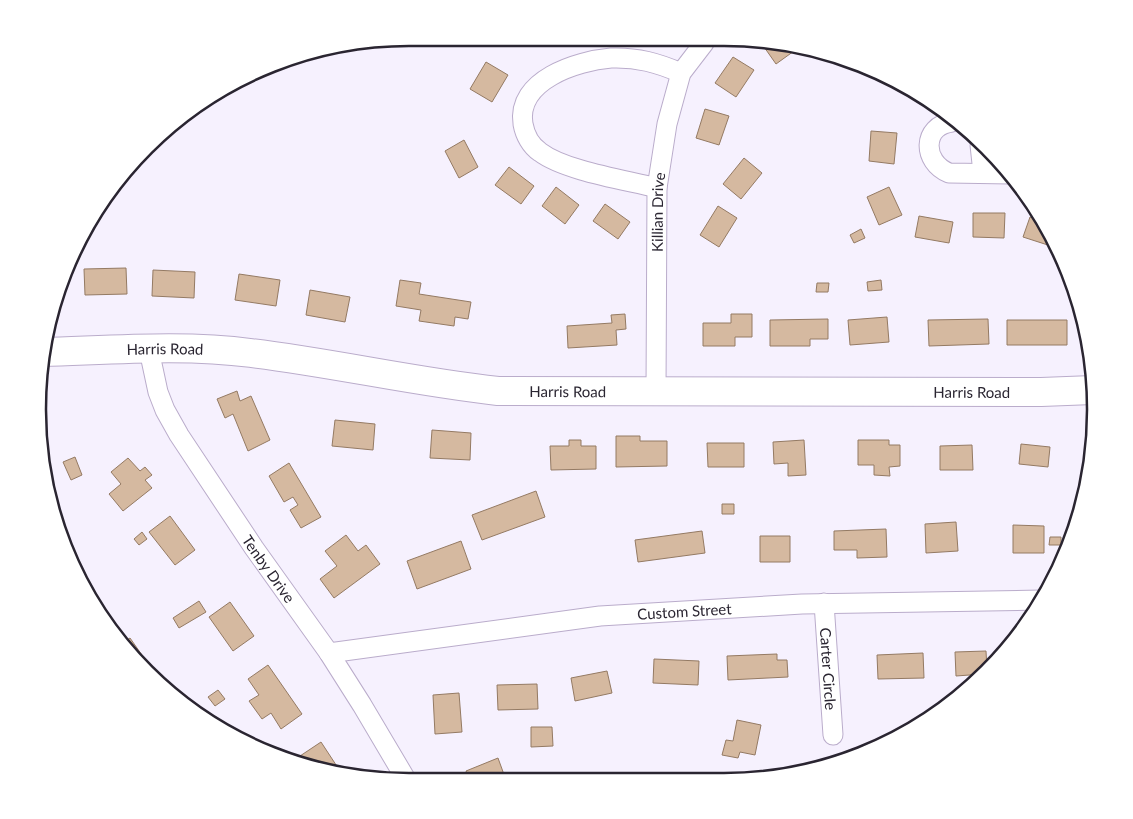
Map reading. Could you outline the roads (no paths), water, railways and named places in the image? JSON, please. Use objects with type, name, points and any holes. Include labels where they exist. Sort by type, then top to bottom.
[{"type":"street","name":"Killian Drive","points":[[656,392],[657,188],[667,124],[681,73],[702,46]]},
{"type":"street","points":[[657,188],[573,167],[548,157],[540,152],[528,139],[524,131],[522,112],[528,95],[540,82],[569,69],[591,62],[609,58],[640,59],[655,62],[681,73]]},
{"type":"street","points":[[948,123],[940,126],[930,140],[930,157],[934,164],[941,170],[949,173],[1000,174]]},
{"type":"street","points":[[981,154],[983,173]]},
{"type":"street","name":"Harris Road","points":[[51,352],[204,349],[250,353],[498,391],[1086,390]]},
{"type":"street","name":"Tenby Drive","points":[[149,350],[158,392],[165,410],[179,435],[254,548],[329,653],[402,773]]},
{"type":"street","name":"Custom Street","points":[[329,653],[600,616],[824,603],[1033,600]]},
{"type":"street","name":"Carter Circle","points":[[824,603],[833,735]]}]
